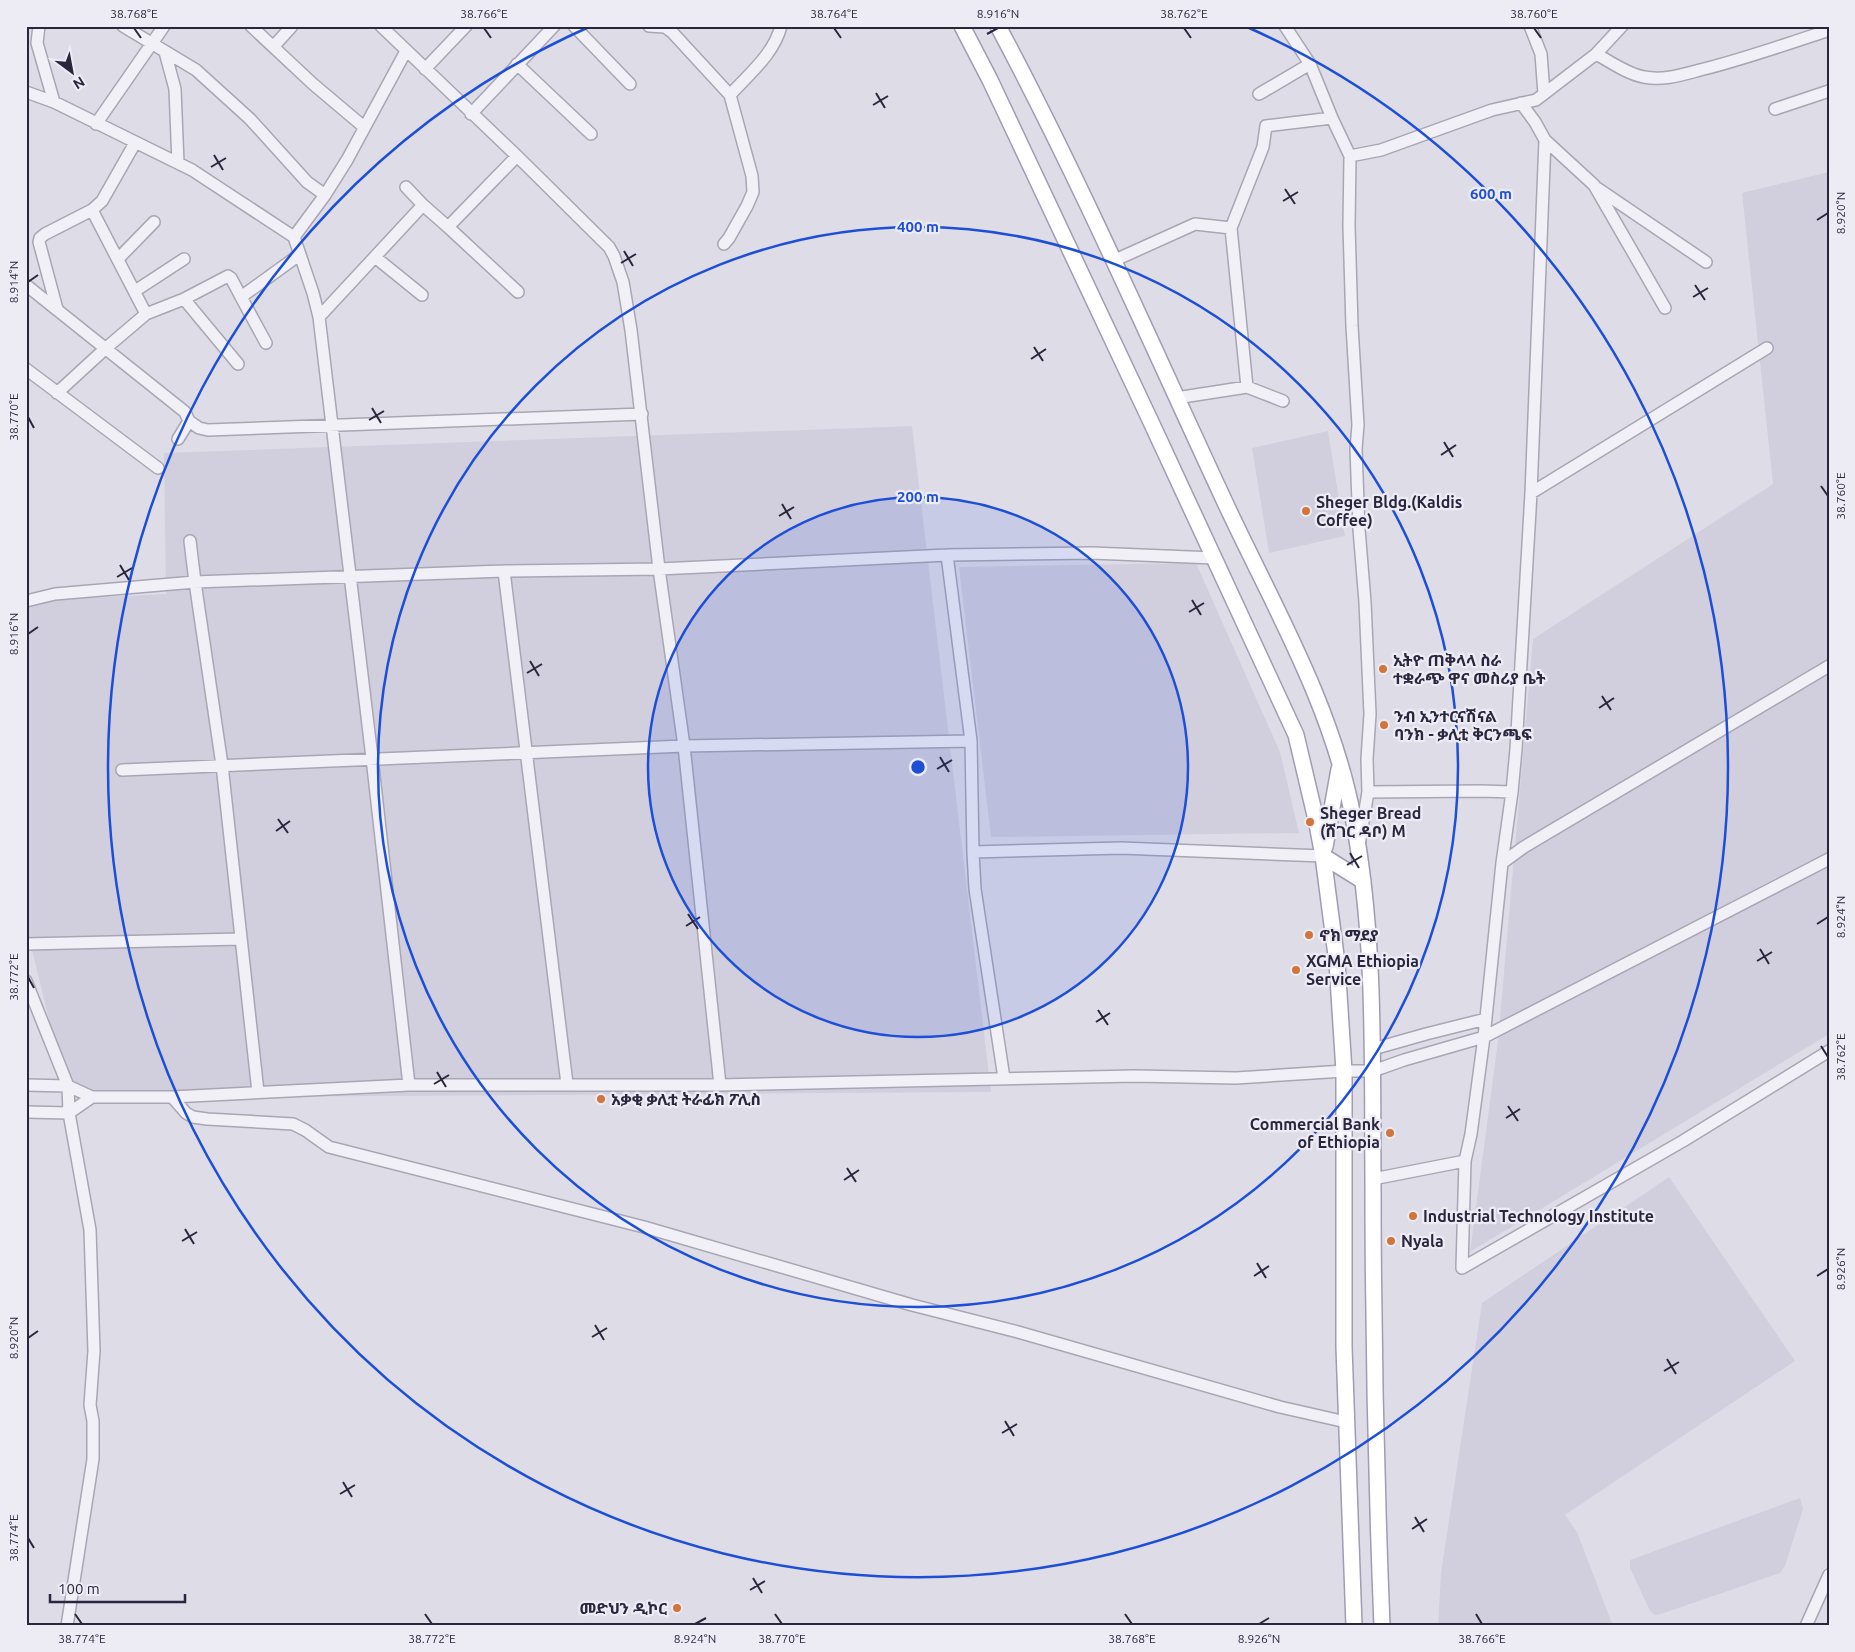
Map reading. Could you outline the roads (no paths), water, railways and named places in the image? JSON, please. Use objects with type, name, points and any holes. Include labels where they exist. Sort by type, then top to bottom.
[{"type":"main road","points":[[962,26],[994,89],[1296,735],[1324,856],[1337,963],[1344,1071],[1344,1337],[1354,1626]]},
{"type":"main road","points":[[998,26],[1023,73],[1294,647],[1324,714],[1340,762],[1353,814],[1363,881],[1371,966],[1376,1478],[1382,1626]]},
{"type":"main road","points":[[1324,856],[1340,762]]},
{"type":"main road","points":[[1324,856],[1363,881]]},
{"type":"street","points":[[39,26],[37,43],[54,102]]},
{"type":"street","points":[[123,26],[196,70],[250,119],[307,182],[325,195]]},
{"type":"street","points":[[96,124],[164,26]]},
{"type":"street","points":[[251,26],[313,84],[364,127]]},
{"type":"street","points":[[274,46],[292,26]]},
{"type":"street","points":[[380,26],[517,156],[608,247],[614,256],[625,291],[642,414],[659,569],[684,746],[720,1085]]},
{"type":"street","points":[[425,69],[466,26]]},
{"type":"street","points":[[471,114],[554,26]]},
{"type":"street","points":[[574,26],[630,84]]},
{"type":"street","points":[[649,26],[666,27],[672,32],[730,95],[752,176],[753,192],[736,228],[724,244]]},
{"type":"street","points":[[730,95],[770,52],[776,43],[781,26]]},
{"type":"street","points":[[1285,26],[1310,64],[1350,156],[1352,326],[1358,425],[1356,449],[1370,714],[1367,759],[1368,792],[1358,849]]},
{"type":"street","points":[[1530,26],[1541,54],[1544,94]]},
{"type":"street","points":[[1350,156],[1381,150],[1492,110],[1536,100],[1596,54],[1622,26]]},
{"type":"street","points":[[1596,54],[1624,70],[1642,77],[1657,79],[1744,59],[1829,30]]},
{"type":"street","points":[[294,237],[325,195],[347,160],[406,51]]},
{"type":"street","points":[[166,52],[175,89],[178,163]]},
{"type":"street","points":[[517,64],[591,134]]},
{"type":"street","points":[[1260,94],[1310,64]]},
{"type":"street","points":[[1775,109],[1829,91]]},
{"type":"street","points":[[26,92],[54,102],[192,170],[294,237],[319,317],[409,1085]]},
{"type":"street","points":[[1521,104],[1535,122],[1544,140],[1594,185],[1706,262]]},
{"type":"street","points":[[1246,387],[1231,228],[1263,147],[1266,126],[1332,118]]},
{"type":"street","points":[[1544,140],[1531,493],[1512,792],[1502,863],[1484,1037],[1471,1134],[1465,1161],[1462,1268],[1683,1141],[1829,1051]]},
{"type":"street","points":[[57,309],[39,242],[40,238],[92,210],[108,193],[135,143]]},
{"type":"street","points":[[448,227],[517,156]]},
{"type":"street","points":[[1594,185],[1665,308]]},
{"type":"street","points":[[406,187],[423,205],[518,292]]},
{"type":"street","points":[[319,317],[423,205]]},
{"type":"street","points":[[92,210],[146,314]]},
{"type":"street","points":[[118,259],[154,222]]},
{"type":"street","points":[[1112,261],[1194,224],[1231,228]]},
{"type":"street","points":[[241,297],[299,255]]},
{"type":"street","points":[[376,256],[422,295]]},
{"type":"street","points":[[135,291],[184,259]]},
{"type":"street","points":[[57,393],[146,314],[184,299],[228,276],[231,278],[266,343]]},
{"type":"street","points":[[26,285],[186,412],[189,421],[199,428],[208,430],[642,414]]},
{"type":"street","points":[[184,299],[238,364]]},
{"type":"street","points":[[1531,493],[1767,348]]},
{"type":"street","points":[[26,369],[158,468]]},
{"type":"street","points":[[1176,398],[1246,387],[1283,401]]},
{"type":"street","points":[[178,439],[189,421]]},
{"type":"street","points":[[190,541],[222,765],[258,1092]]},
{"type":"street","points":[[26,601],[55,594],[195,582],[504,571],[659,569],[947,555],[1092,553],[1214,558]]},
{"type":"street","points":[[947,555],[971,741],[975,889],[1004,1078]]},
{"type":"street","points":[[504,571],[567,1084]]},
{"type":"street","points":[[1502,863],[1533,842],[1829,666]]},
{"type":"street","points":[[122,770],[684,746],[971,741]]},
{"type":"street","points":[[1368,792],[1512,792]]},
{"type":"street","points":[[973,852],[1122,848],[1324,856]]},
{"type":"street","points":[[26,1085],[68,1086],[92,1097],[172,1098],[409,1085],[720,1085],[1135,1076],[1236,1078],[1373,1071],[1484,1037],[1829,859]]},
{"type":"street","points":[[26,944],[240,939]]},
{"type":"street","points":[[26,981],[68,1086],[69,1112],[90,1230],[94,1351],[90,1404],[94,1436],[93,1459],[67,1626]]},
{"type":"street","points":[[1373,1049],[1486,1019]]},
{"type":"street","points":[[26,1112],[69,1112],[92,1097]]},
{"type":"street","points":[[172,1098],[193,1117],[293,1124],[329,1147],[644,1227],[912,1305],[1026,1334],[1280,1407],[1346,1422]]},
{"type":"street","points":[[1372,1179],[1465,1161]]},
{"type":"street","points":[[1806,1626],[1829,1575]]},
{"type":"place","name":"Sheger Bldg.(Kaldis Coffee)","points":[[1306,511]]},
{"type":"place","name":"ኢትዮ ጠቅላላ ስራ ተቋራጭ ዋና መስሪያ ቤት","points":[[1383,669]]},
{"type":"place","name":"ንብ ኢንተርናሽናል ባንክ - ቃሊቲ ቅርንጫፍ","points":[[1384,725]]},
{"type":"place","name":"Sheger Bread (ሸገር ዳቦ) M","points":[[1310,822]]},
{"type":"place","name":"ኖክ ማደያ","points":[[1309,935]]},
{"type":"place","name":"XGMA Ethiopia Service","points":[[1296,970]]},
{"type":"place","name":"አቃቂ ቃሊቲ ትራፊክ ፖሊስ","points":[[601,1099]]},
{"type":"place","name":"Commercial Bank of Ethiopia","points":[[1390,1133]]},
{"type":"place","name":"Industrial Technology Institute","points":[[1413,1216]]},
{"type":"place","name":"Nyala","points":[[1391,1241]]},
{"type":"place","name":"መድህን ዲኮር","points":[[677,1608]]}]
